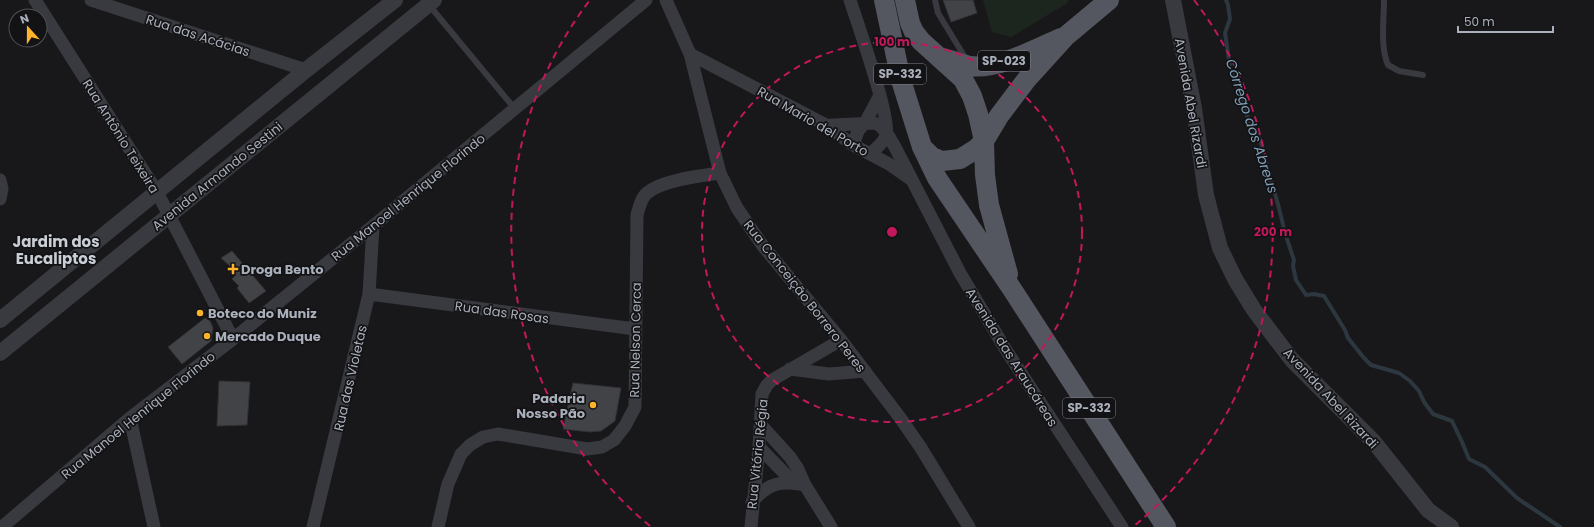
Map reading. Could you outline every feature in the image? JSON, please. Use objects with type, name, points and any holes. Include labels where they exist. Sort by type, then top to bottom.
[{"type":"main road","name":"SP-332","points":[[884,0],[901,80],[922,147],[941,184],[1012,289],[1166,527]]},
{"type":"main road","name":"SP-332","points":[[905,0],[914,32],[921,41],[963,79],[972,96],[984,141],[985,175],[989,205],[1012,289]]},
{"type":"main road","name":"SP-023","points":[[984,141],[999,116],[1022,86],[1066,36],[1109,0]]},
{"type":"main road","name":"SP-023","points":[[939,56],[970,66],[984,66],[996,64],[1066,36]]},
{"type":"main road","points":[[989,205],[992,171],[999,134],[1006,115],[1022,86]]},
{"type":"main road","points":[[922,147],[932,157],[942,161],[951,161],[968,155],[984,141]]},
{"type":"street","name":"Rua Antônio Teixeira","points":[[35,0],[157,192],[233,339]]},
{"type":"street","name":"Rua das Acácias","points":[[91,0],[306,70]]},
{"type":"street","name":"Avenida Armando Sestini","points":[[0,320],[306,70],[395,0]]},
{"type":"street","name":"Rua Manoel Henrique Florindo","points":[[2,527],[130,418],[233,339],[373,226],[646,0]]},
{"type":"street","name":"Rua Conceição Borrero Peres","points":[[666,0],[690,54],[720,173],[737,208],[763,246],[841,340],[921,448],[969,527]]},
{"type":"street","points":[[850,0],[880,95],[887,134],[884,140],[870,154]]},
{"type":"street","name":"Avenida Abel Rizardi","points":[[1173,0],[1180,42],[1192,95],[1206,195],[1220,248],[1235,279],[1254,310],[1292,360],[1374,442],[1428,510],[1451,527]]},
{"type":"street","name":"Avenida Armando Sestini","points":[[0,353],[431,2]]},
{"type":"street","name":"Rua Mario del Porto","points":[[690,54],[826,125],[853,145],[901,171],[912,181]]},
{"type":"street","points":[[853,145],[858,132],[865,123],[880,95]]},
{"type":"street","points":[[826,125],[853,125],[865,123],[876,124],[887,134]]},
{"type":"street","name":"Avenida das Araucáreas","points":[[887,134],[895,146],[960,273],[1006,350],[1122,527]]},
{"type":"street","name":"Rua Nelson Cerca","points":[[438,527],[448,484],[461,454],[470,445],[483,437],[498,434],[587,449],[602,447],[614,440],[625,426],[635,407],[637,215],[642,199],[647,193],[659,185],[720,173]]},
{"type":"street","points":[[0,180],[2,190],[0,199]]},
{"type":"street","name":"Rua das Violetas","points":[[313,527],[369,294],[373,226]]},
{"type":"street","name":"Rua das Rosas","points":[[369,294],[636,329]]},
{"type":"street","name":"Rua Vitória Régia","points":[[751,527],[752,502],[761,425],[762,394],[772,380],[841,340]]},
{"type":"street","points":[[790,370],[829,374],[865,372]]},
{"type":"street","points":[[130,418],[154,527]]},
{"type":"street","points":[[761,425],[790,457],[798,469],[800,484]]},
{"type":"street","points":[[759,448],[800,484],[830,527]]},
{"type":"street","points":[[752,502],[767,487],[776,483],[800,484]]},
{"type":"lane","points":[[935,0],[938,13],[970,66]]},
{"type":"lane","points":[[1384,0],[1383,37],[1385,59],[1388,65],[1399,71],[1423,75]]},
{"type":"lane","points":[[431,2],[515,109]]},
{"type":"shaded area","points":[[983,0],[1069,0],[1066,4],[1011,37],[992,32]]},
{"type":"building","points":[[943,0],[973,0],[977,13],[951,22]]},
{"type":"building","points":[[232,251],[266,291],[249,303],[237,288],[239,286],[232,279],[235,276],[227,270],[230,266],[221,258]]},
{"type":"building","points":[[205,318],[210,321],[213,328],[211,341],[182,364],[168,347]]},
{"type":"building","points":[[219,381],[250,382],[247,425],[217,426]]},
{"type":"building","name":"Padaria Nosso Pão","points":[[573,383],[621,388],[615,421],[601,431],[590,432],[563,429]]},
{"type":"waterway","name":"Córrego dos Abreus","points":[[1226,0],[1230,19],[1225,33],[1230,67],[1247,116],[1260,140],[1285,233],[1294,260],[1293,266],[1296,280],[1306,295],[1314,294],[1324,296],[1345,330],[1348,338],[1371,365],[1399,373],[1410,381],[1419,391],[1424,402],[1433,414],[1452,421],[1469,459],[1485,467],[1517,498],[1560,527]]},
{"type":"place","name":"Droga Bento","points":[[233,269]]},
{"type":"place","name":"Boteco do Muniz","points":[[200,313]]},
{"type":"place","name":"Mercado Duque","points":[[207,336]]},
{"type":"place","name":"Padaria Nosso Pão","points":[[593,405]]},
{"type":"district","name":"Jardim dos Eucaliptos","points":[[56,250]]}]
